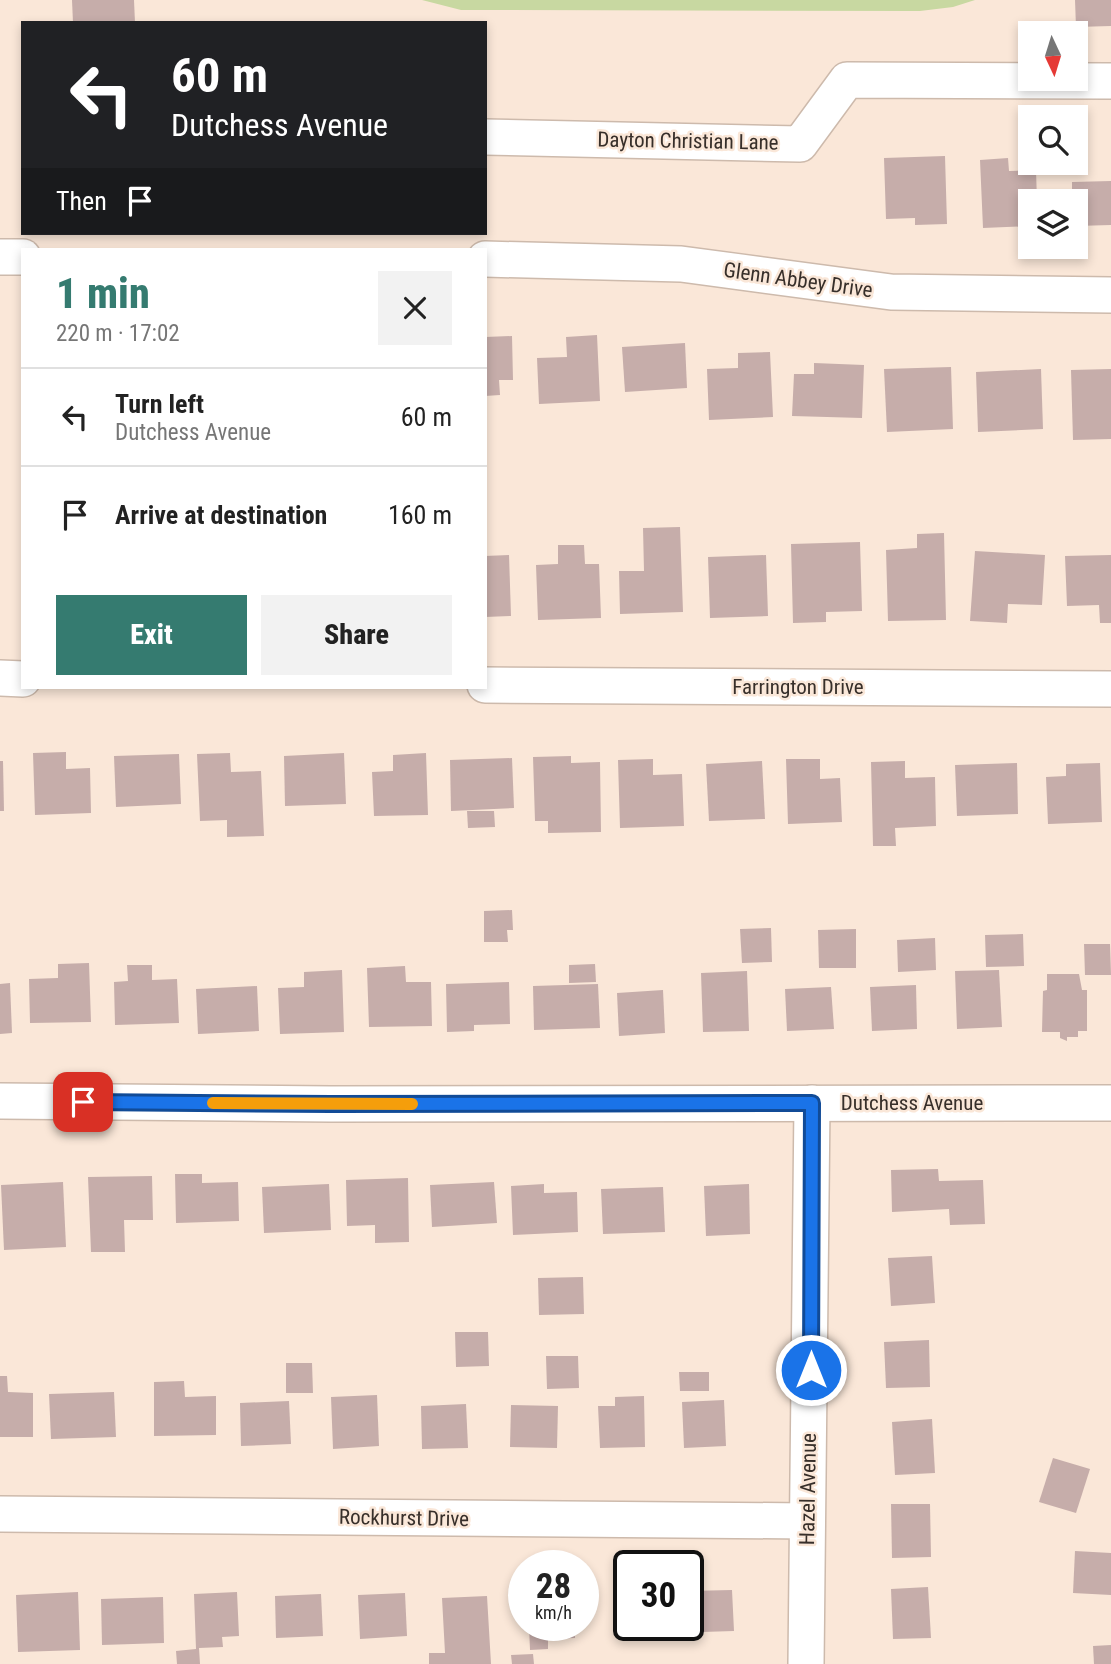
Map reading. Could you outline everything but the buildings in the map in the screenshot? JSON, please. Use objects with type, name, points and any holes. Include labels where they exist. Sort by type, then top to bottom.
[{"type":"street","name":"Dayton Christian Lane","points":[[487,137],[800,144],[847,80],[1111,81]]},
{"type":"street","points":[[0,257],[21,257]]},
{"type":"street","name":"Glenn Abbey Drive","points":[[487,259],[681,264],[891,292],[1111,295]]},
{"type":"street","points":[[0,678],[21,679]]},
{"type":"street","name":"Farrington Drive","points":[[487,685],[1111,689]]},
{"type":"street","name":"Dutchess Avenue","points":[[0,1101],[331,1104],[1111,1102]]},
{"type":"street","name":"Hazel Avenue","points":[[806,1664],[812,1103]]},
{"type":"street","name":"Rockhurst Drive","points":[[0,1514],[807,1521]]},
{"type":"green space","points":[[422,0],[975,0],[953,7],[920,11],[461,10]]},
{"type":"slow traffic","points":[[213,1103],[412,1104]]},
{"type":"route","points":[[83,1102],[812,1103],[811,1370]]}]
